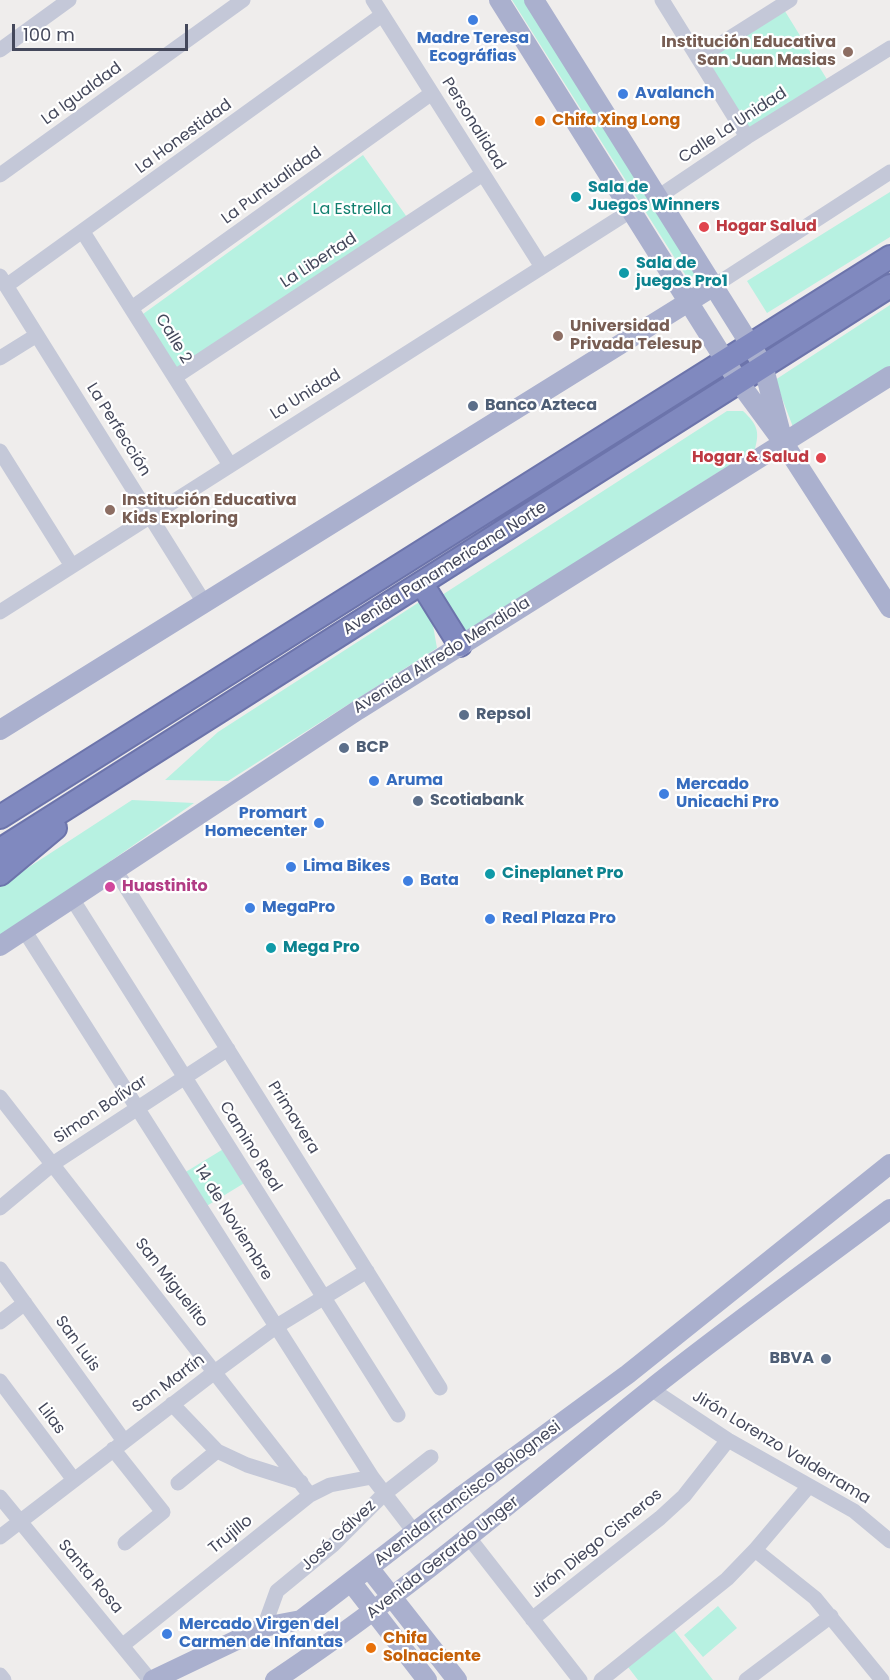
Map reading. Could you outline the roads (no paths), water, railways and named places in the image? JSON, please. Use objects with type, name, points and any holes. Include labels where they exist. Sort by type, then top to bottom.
[{"type":"highway","name":"Avenida Panamericana Norte","points":[[0,817],[890,258]]},
{"type":"highway","name":"Avenida Panamericana Norte","points":[[0,850],[890,286]]},
{"type":"highway","points":[[422,584],[460,645]]},
{"type":"highway","points":[[0,800],[70,773]]},
{"type":"highway","points":[[0,874],[48,836],[74,803]]},
{"type":"main road","points":[[499,0],[738,381],[783,442],[890,608]]},
{"type":"main road","points":[[534,0],[764,365],[783,442]]},
{"type":"main road","points":[[0,730],[714,286]]},
{"type":"main road","name":"Avenida Alfredo Mendiola","points":[[0,946],[114,868],[460,645],[890,376]]},
{"type":"main road","name":"Avenida Gerardo Unger","points":[[605,1429],[632,1380],[635,1368],[890,1164]]},
{"type":"main road","name":"Avenida Gerardo Unger","points":[[275,1680],[392,1598],[470,1539],[651,1389],[890,1209]]},
{"type":"main road","name":"Avenida Francisco Bolognesi","points":[[264,1627],[301,1620],[635,1368]]},
{"type":"main road","points":[[369,1568],[457,1680]]},
{"type":"main road","points":[[351,1582],[427,1680]]},
{"type":"main road","points":[[152,1680],[264,1627]]},
{"type":"street","points":[[0,50],[69,0]]},
{"type":"street","name":"La Igualdad","points":[[0,175],[243,0]]},
{"type":"street","name":"Personalidad","points":[[373,0],[542,267]]},
{"type":"street","points":[[662,0],[747,137]]},
{"type":"street","points":[[698,58],[790,0]]},
{"type":"street","name":"La Honestidad","points":[[3,281],[83,232],[382,15]]},
{"type":"street","name":"Calle La Unidad","points":[[658,197],[747,137],[890,48]]},
{"type":"street","name":"La Puntualidad","points":[[133,308],[432,93]]},
{"type":"street","points":[[714,286],[890,172]]},
{"type":"street","name":"La Libertad","points":[[175,377],[483,174]]},
{"type":"street","name":"La Unidad","points":[[0,612],[632,210]]},
{"type":"street","name":"Calle 2","points":[[83,232],[230,465]]},
{"type":"street","name":"La Perfección","points":[[3,281],[205,604]]},
{"type":"street","points":[[0,358],[37,335]]},
{"type":"street","points":[[0,451],[72,566]]},
{"type":"street","name":"Primavera","points":[[114,868],[440,1388]]},
{"type":"street","name":"Camino Real","points":[[72,897],[398,1415]]},
{"type":"street","name":"14 de Noviembre","points":[[24,930],[372,1477],[415,1533]]},
{"type":"street","name":"Simon Bolívar","points":[[0,1208],[54,1163],[228,1049]]},
{"type":"street","name":"San Miguelito","points":[[0,1097],[54,1163],[305,1488]]},
{"type":"street","name":"San Luis","points":[[0,1269],[25,1303],[163,1512],[125,1543]]},
{"type":"street","name":"San Martín","points":[[0,1537],[277,1326],[367,1271]]},
{"type":"street","points":[[0,1322],[25,1303]]},
{"type":"street","name":"Lilas","points":[[0,1381],[74,1480]]},
{"type":"street","name":"Jirón Lorenzo Valderrama","points":[[651,1389],[728,1440],[854,1511],[890,1541]]},
{"type":"street","points":[[172,1404],[217,1450],[247,1465],[305,1488]]},
{"type":"street","name":"Jirón Diego Cisneros","points":[[532,1618],[660,1518],[684,1496],[728,1440]]},
{"type":"street","points":[[178,1484],[217,1450]]},
{"type":"street","name":"José Gálvez","points":[[264,1627],[277,1591],[333,1545],[384,1494],[431,1457]]},
{"type":"street","name":"Trujillo","points":[[123,1645],[305,1488],[372,1477]]},
{"type":"street","points":[[601,1680],[690,1611],[755,1550],[809,1486]]},
{"type":"street","name":"Santa Rosa","points":[[0,1497],[152,1680]]},
{"type":"street","points":[[470,1539],[580,1680]]},
{"type":"street","points":[[755,1550],[815,1598],[882,1680]]},
{"type":"street","points":[[746,1680],[831,1616]]},
{"type":"street","points":[[0,1675],[4,1680]]},
{"type":"place","name":"Madre Teresa Ecográfias","points":[[473,20]]},
{"type":"place","name":"Institución Educativa San Juan Masias","points":[[848,52]]},
{"type":"place","name":"Avalanch","points":[[623,94]]},
{"type":"place","name":"Chifa Xing Long","points":[[540,121]]},
{"type":"place","name":"Sala de Juegos Winners","points":[[576,197]]},
{"type":"place","name":"Hogar Salud","points":[[704,227]]},
{"type":"place","name":"Sala de juegos Pro1","points":[[624,273]]},
{"type":"place","name":"Universidad Privada Telesup","points":[[558,336]]},
{"type":"place","name":"Banco Azteca","points":[[473,406]]},
{"type":"place","name":"Hogar & Salud","points":[[821,458]]},
{"type":"place","name":"Institución Educativa Kids Exploring","points":[[110,510]]},
{"type":"place","name":"Repsol","points":[[464,715]]},
{"type":"place","name":"BCP","points":[[344,748]]},
{"type":"place","name":"Aruma","points":[[374,781]]},
{"type":"place","name":"Mercado Unicachi Pro","points":[[664,794]]},
{"type":"place","name":"Scotiabank","points":[[418,801]]},
{"type":"place","name":"Promart Homecenter","points":[[319,823]]},
{"type":"place","name":"Lima Bikes","points":[[291,867]]},
{"type":"place","name":"Cineplanet Pro","points":[[490,874]]},
{"type":"place","name":"Bata","points":[[408,881]]},
{"type":"place","name":"Huastinito","points":[[110,887]]},
{"type":"place","name":"MegaPro","points":[[250,908]]},
{"type":"place","name":"Real Plaza Pro","points":[[490,919]]},
{"type":"place","name":"Mega Pro","points":[[271,948]]},
{"type":"place","name":"BBVA","points":[[826,1359]]},
{"type":"place","name":"Mercado Virgen del Carmen de Infantas","points":[[167,1634]]},
{"type":"place","name":"Chifa Solnaciente","points":[[371,1648]]},
{"type":"park label","name":"La Estrella","points":[[352,210]]}]
